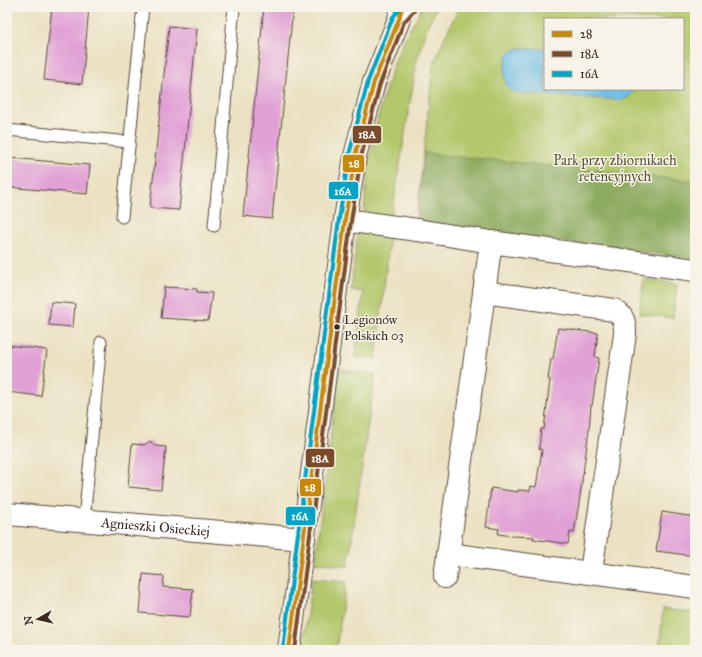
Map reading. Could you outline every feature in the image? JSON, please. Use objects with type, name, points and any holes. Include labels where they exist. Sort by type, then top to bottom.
[{"type":"street","points":[[289,650],[345,220],[355,156],[374,82],[403,11]]},
{"type":"street","points":[[345,220],[695,270]]},
{"type":"street","points":[[445,577],[491,242]]},
{"type":"street","points":[[484,292],[614,310],[620,314],[623,320],[625,334],[591,572]]},
{"type":"street","name":"Agnieszki Osieckiej","points":[[7,514],[304,539]]},
{"type":"street","points":[[448,554],[695,587]]},
{"type":"lane","points":[[122,217],[143,7]]},
{"type":"lane","points":[[214,226],[234,7]]},
{"type":"lane","points":[[7,130],[129,142]]},
{"type":"lane","points":[[84,521],[101,342]]},
{"type":"green space","points":[[422,7],[437,7],[426,29],[417,60],[391,219],[364,212],[368,171],[374,133],[390,76],[397,56]]},
{"type":"green space","name":"Park przy zbiornikach retencyjnych","points":[[459,7],[695,7],[695,259],[416,222],[433,67],[442,43]]},
{"type":"green space","points":[[424,153],[695,181],[695,259],[416,222]]},
{"type":"green space","points":[[362,233],[390,235],[376,359],[355,357],[363,292],[351,290],[357,237]]},
{"type":"green space","points":[[644,279],[677,284],[673,318],[639,314]]},
{"type":"green space","points":[[339,369],[375,374],[348,566],[315,562]]},
{"type":"green space","points":[[312,579],[346,582],[336,650],[302,650]]},
{"type":"green space","points":[[663,609],[695,613],[695,650],[659,650]]},
{"type":"water","points":[[521,48],[544,49],[544,90],[634,90],[628,97],[618,100],[521,93],[513,91],[506,85],[505,70],[507,56],[514,50]]},
{"type":"building","points":[[52,7],[89,7],[82,84],[44,80]]},
{"type":"building","points":[[264,7],[293,7],[272,219],[243,216]]},
{"type":"building","points":[[169,26],[197,29],[179,210],[150,208]]},
{"type":"building","points":[[10,158],[90,165],[87,194],[7,187]]},
{"type":"building","points":[[164,287],[197,289],[197,292],[212,293],[208,321],[161,318]]},
{"type":"building","points":[[51,302],[75,304],[73,327],[49,325]]},
{"type":"building","points":[[558,328],[598,333],[595,357],[599,358],[592,406],[591,405],[579,503],[574,533],[570,532],[568,544],[533,539],[534,537],[498,534],[499,529],[486,527],[491,488],[518,492],[518,490],[530,491],[531,486],[536,487],[542,450],[539,449],[541,429],[544,429],[550,380],[548,379]]},
{"type":"building","points":[[7,345],[47,350],[41,396],[7,392]]},
{"type":"building","points":[[150,441],[155,446],[166,447],[161,490],[128,487],[132,444],[144,445]]},
{"type":"building","points":[[662,512],[695,517],[695,556],[656,551]]},
{"type":"building","points":[[143,574],[164,576],[163,587],[193,589],[190,617],[140,613]]},
{"type":"transit line","name":"16A","points":[[283,649],[339,219],[349,155],[368,81],[393,17],[401,7]]},
{"type":"transit line","name":"28","points":[[289,650],[345,220],[355,156],[374,82],[399,19],[402,7]]},
{"type":"transit line","name":"18A","points":[[295,650],[351,221],[361,157],[380,84],[404,22],[414,11]]},
{"type":"place","name":"Legionów Polskich 03","points":[[337,327]]}]
